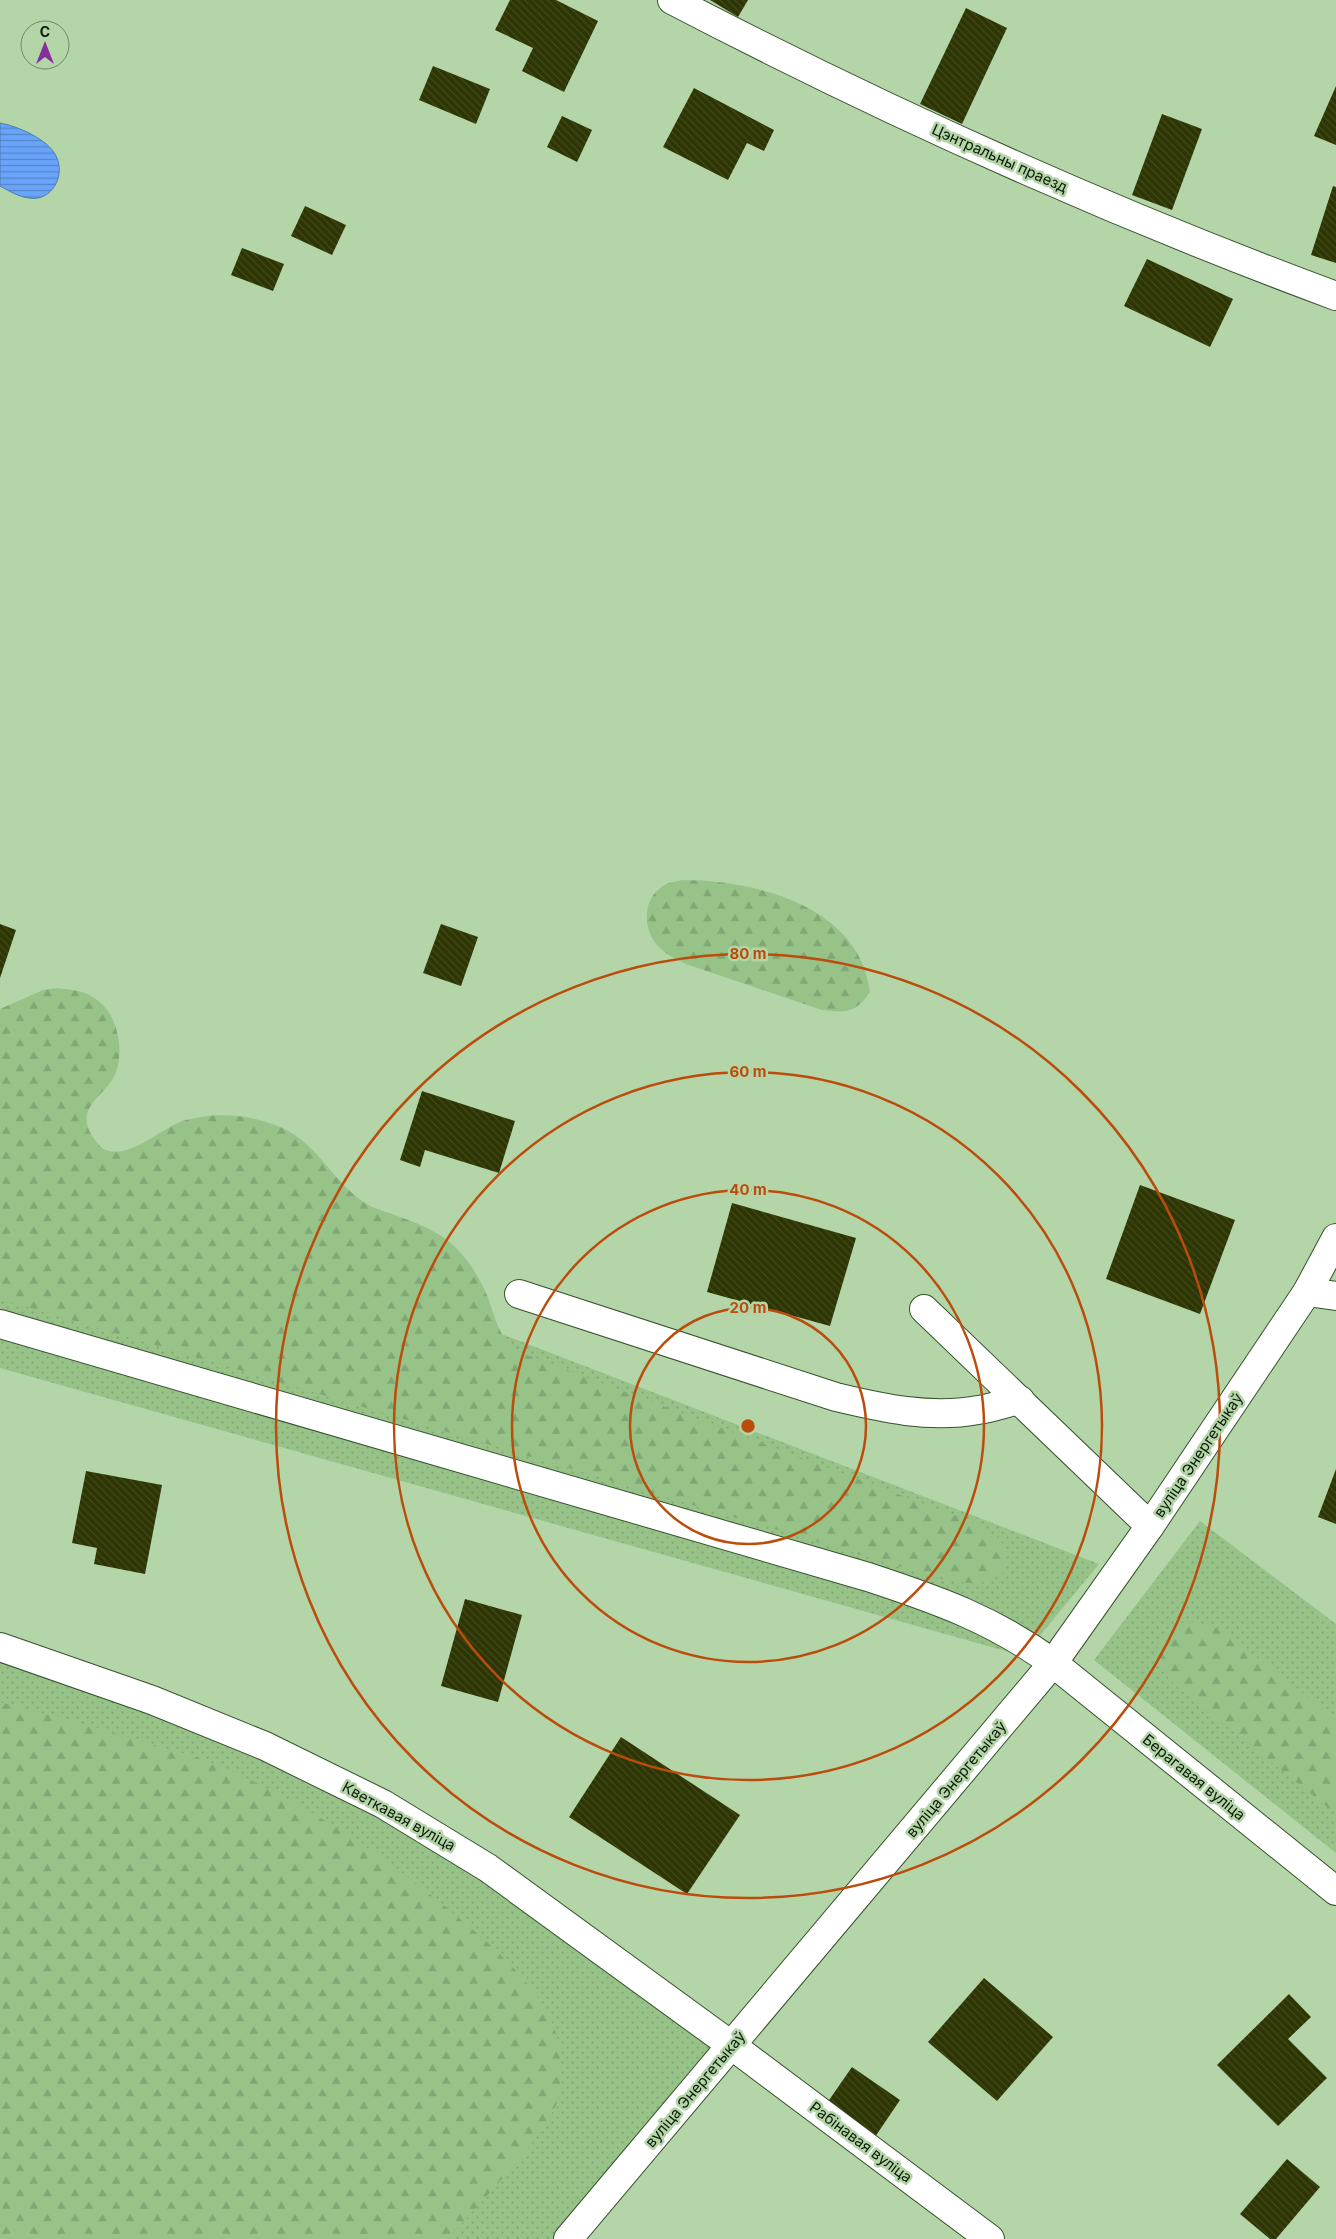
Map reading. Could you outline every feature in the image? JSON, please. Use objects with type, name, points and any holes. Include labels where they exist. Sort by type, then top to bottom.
[{"type":"street","name":"Цэнтральны праезд","points":[[672,0],[834,82],[1038,175],[1251,264],[1336,296]]},
{"type":"street","name":"вуліца Энергетыкаў","points":[[568,2239],[1053,1663],[1150,1526],[1308,1292],[1336,1238]]},
{"type":"street","points":[[1308,1292],[1336,1296]]},
{"type":"street","points":[[520,1294],[836,1397],[884,1409],[932,1413],[977,1411],[1020,1400]]},
{"type":"street","points":[[924,1309],[1150,1526]]},
{"type":"street","name":"Берагавая вуліца","points":[[0,1324],[868,1577],[923,1595],[976,1616],[1019,1639],[1053,1663],[1336,1891]]},
{"type":"street","name":"Кветкавая вуліца","points":[[0,1647],[152,1700],[264,1746],[382,1804],[488,1868],[732,2045]]},
{"type":"street","name":"Рабінавая вуліца","points":[[732,2045],[990,2239]]},
{"type":"green space","points":[[682,880],[741,885],[771,893],[800,904],[825,919],[847,938],[862,962],[870,992],[860,1004],[850,1010],[822,1010],[686,964],[668,955],[653,940],[647,924],[648,907],[656,892],[663,886]]},
{"type":"green space","points":[[58,988],[83,992],[100,1002],[107,1009],[116,1028],[119,1049],[117,1069],[113,1078],[90,1107],[87,1115],[87,1124],[91,1134],[104,1149],[115,1152],[125,1150],[146,1141],[177,1123],[197,1117],[219,1115],[242,1116],[264,1121],[289,1131],[312,1150],[353,1194],[365,1203],[424,1227],[441,1236],[456,1248],[466,1259],[478,1278],[501,1332],[508,1343],[515,1348],[527,1355],[975,1523],[991,1532],[1002,1543],[1006,1556],[1002,1576],[987,1581],[968,1583],[945,1580],[0,1299],[0,1009],[43,990]]},
{"type":"green space","points":[[0,1141],[1099,1564],[1023,1656],[0,1368]]},
{"type":"green space","points":[[1200,1521],[1336,1624],[1336,1853],[1094,1660]]},
{"type":"green space","points":[[1188,1621],[1220,1629],[1336,1719],[1336,1814],[1175,1685],[1167,1675],[1161,1666],[1158,1656],[1160,1640],[1166,1632]]},
{"type":"green space","points":[[0,1647],[383,1804],[731,2045],[568,2239],[0,2239]]},
{"type":"green space","points":[[0,1702],[200,1758],[283,1796],[346,1834],[406,1876],[476,1933],[524,1979],[543,2005],[557,2036],[561,2069],[558,2099],[552,2114],[541,2131],[448,2239],[0,2239]]},
{"type":"water","points":[[0,123],[31,134],[46,144],[56,156],[59,163],[58,179],[55,186],[44,196],[37,198],[25,197],[0,186]]},
{"type":"building","points":[[510,0],[556,0],[598,21],[564,92],[522,71],[533,48],[495,30]]},
{"type":"building","points":[[710,0],[748,0],[738,17]]},
{"type":"building","points":[[966,8],[1007,28],[962,124],[920,104]]},
{"type":"building","points":[[433,66],[490,89],[476,124],[419,100]]},
{"type":"building","points":[[1336,86],[1336,145],[1314,136]]},
{"type":"building","points":[[694,88],[774,130],[764,151],[747,143],[728,180],[663,147]]},
{"type":"building","points":[[1162,114],[1202,129],[1172,210],[1132,195]]},
{"type":"building","points":[[562,116],[592,130],[577,162],[547,147]]},
{"type":"building","points":[[1333,186],[1336,187],[1336,263],[1311,255]]},
{"type":"building","points":[[305,206],[346,225],[332,255],[291,236]]},
{"type":"building","points":[[242,248],[284,264],[273,291],[231,275]]},
{"type":"building","points":[[1147,259],[1233,299],[1210,347],[1124,306]]},
{"type":"building","points":[[0,924],[16,930],[0,978]]},
{"type":"building","points":[[441,924],[478,937],[461,986],[423,973]]},
{"type":"building","points":[[422,1091],[515,1121],[499,1173],[425,1150],[420,1167],[400,1160]]},
{"type":"building","points":[[1140,1185],[1235,1220],[1200,1314],[1106,1279]]},
{"type":"building","points":[[732,1203],[856,1238],[830,1326],[707,1292]]},
{"type":"building","points":[[1336,1469],[1336,1524],[1318,1517]]},
{"type":"building","points":[[86,1471],[162,1485],[145,1574],[94,1564],[97,1548],[72,1543]]},
{"type":"building","points":[[465,1599],[522,1615],[498,1702],[441,1686]]},
{"type":"building","points":[[621,1737],[740,1815],[687,1894],[569,1817]]},
{"type":"building","points":[[984,1978],[1053,2037],[997,2101],[928,2042]]},
{"type":"building","points":[[1289,1994],[1311,2017],[1288,2039],[1327,2078],[1278,2126],[1217,2065]]},
{"type":"building","points":[[852,2067],[900,2100],[875,2137],[827,2103]]},
{"type":"building","points":[[1287,2159],[1320,2187],[1276,2239],[1270,2239],[1240,2214]]}]
